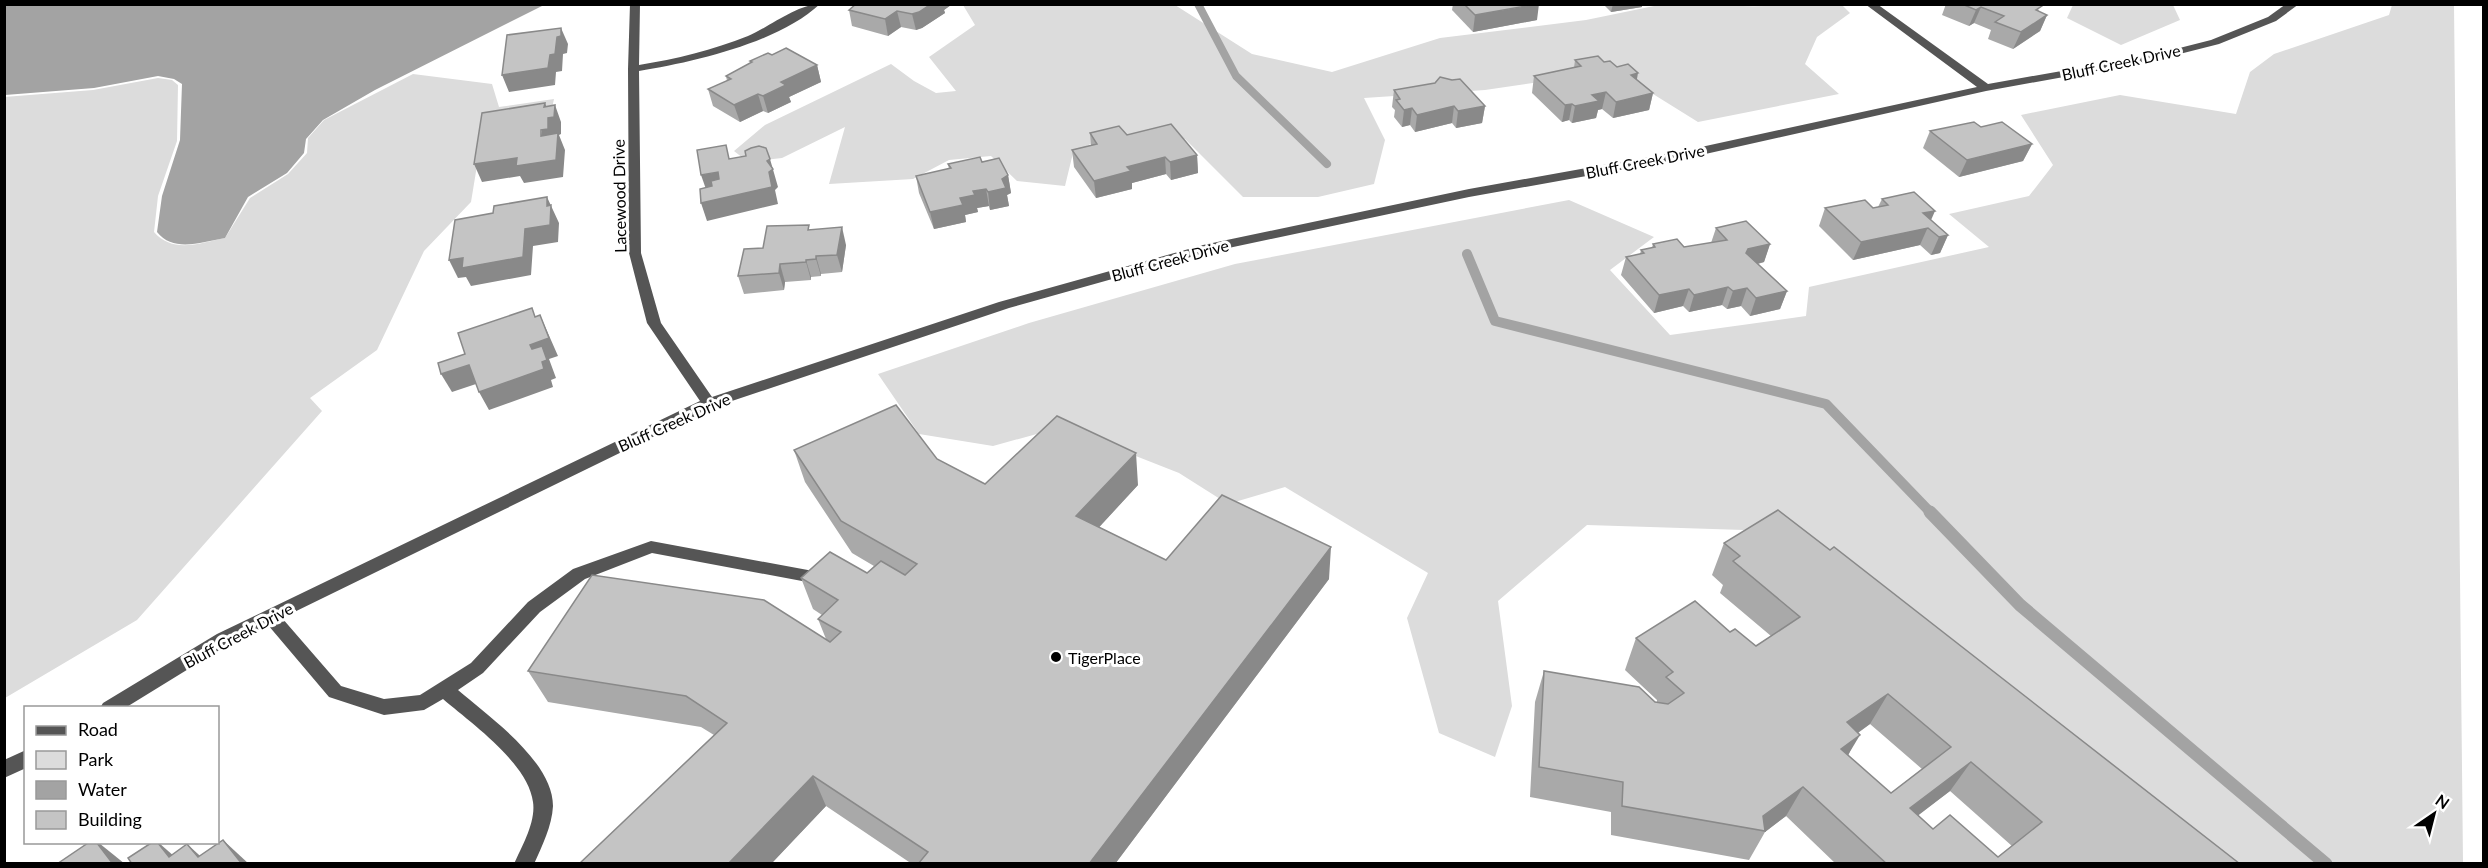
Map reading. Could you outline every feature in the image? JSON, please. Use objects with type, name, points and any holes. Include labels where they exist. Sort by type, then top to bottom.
[{"type":"street","name":"Lacewood Drive","points":[[635,4],[633,69],[635,253],[654,323],[709,403]]},
{"type":"street","points":[[633,69],[686,61],[729,47],[771,31],[815,4]]},
{"type":"street","points":[[1870,4],[1986,88]]},
{"type":"street","name":"Bluff Creek Drive","points":[[112,706],[222,639],[709,403],[1004,305],[1203,249],[1469,194],[1692,153],[1986,88],[2152,58],[2215,42],[2272,19],[2294,4]]},
{"type":"street","points":[[270,616],[335,692],[384,707],[424,702],[477,668],[534,607],[579,574],[651,547],[818,578]]},
{"type":"street","points":[[444,689],[507,745],[531,769],[537,780],[544,803],[536,836],[524,864]]},
{"type":"street","points":[[4,770],[24,759]]},
{"type":"green space","points":[[1841,4],[1850,13],[1817,37],[1805,64],[1839,94],[1698,122],[1616,71],[1485,90],[1364,98],[1385,140],[1374,184],[1318,197],[1243,197],[1185,139],[1110,134],[1073,153],[1065,186],[1017,181],[991,156],[949,160],[913,179],[829,184],[845,127],[782,158],[748,162],[734,151],[765,125],[891,64],[914,81],[936,93],[956,91],[929,57],[975,25],[963,5],[1175,5],[1252,54],[1332,72],[1440,38],[1586,20],[1659,5],[1759,6]]},
{"type":"green space","points":[[2073,5],[2173,5],[2180,20],[2121,45],[2067,18]]},
{"type":"green space","points":[[2392,5],[2454,5],[2463,863],[2229,863],[1782,517],[1744,530],[1587,525],[1498,601],[1512,706],[1495,757],[1439,733],[1407,618],[1428,573],[1285,487],[1228,504],[1179,473],[1062,427],[993,446],[919,434],[878,374],[1029,323],[1235,264],[1569,200],[1654,237],[1610,270],[1670,335],[1806,316],[1809,287],[1989,247],[1949,214],[2029,196],[2053,165],[2021,115],[2120,95],[2236,114],[2250,72],[2274,54],[2389,15]]},
{"type":"green space","points":[[413,74],[492,84],[499,107],[554,99],[550,117],[483,129],[471,202],[424,251],[377,350],[310,398],[322,411],[137,620],[5,698],[4,97],[93,90],[158,78],[172,80],[178,85],[177,141],[158,196],[154,232],[161,239],[170,243],[187,245],[225,238],[250,198],[288,174],[307,153],[308,138],[324,120]]},
{"type":"water","points":[[5,4],[544,5],[375,90],[323,120],[306,139],[304,153],[287,173],[248,197],[225,238],[180,244],[171,242],[157,232],[162,196],[180,140],[182,84],[174,79],[158,76],[94,88],[5,95]]},
{"type":"building","points":[[856,4],[931,4],[912,14],[897,11],[885,19],[849,10]]},
{"type":"building","points":[[1464,4],[1538,4],[1475,15]]},
{"type":"building","points":[[1962,4],[2037,4],[2042,6],[2036,10],[2047,15],[2021,32],[1995,22],[2004,16],[1981,7],[1976,10]]},
{"type":"building","points":[[561,28],[561,36],[557,37],[555,54],[550,55],[548,68],[502,75],[507,35]]},
{"type":"building","points":[[786,48],[817,65],[781,82],[786,85],[763,96],[758,94],[734,105],[708,89],[731,79],[726,76],[752,62],[750,61],[768,53],[772,55]]},
{"type":"building","points":[[1598,56],[1604,62],[1610,61],[1617,67],[1628,64],[1638,73],[1631,75],[1653,93],[1616,102],[1606,92],[1592,95],[1599,101],[1575,106],[1565,105],[1534,76],[1581,66],[1575,60]]},
{"type":"building","points":[[1440,77],[1460,79],[1485,106],[1458,111],[1454,106],[1417,115],[1412,108],[1404,110],[1396,100],[1400,99],[1394,90],[1435,83]]},
{"type":"building","points":[[545,103],[544,107],[555,105],[554,117],[548,118],[548,129],[541,130],[541,136],[558,133],[556,160],[516,166],[517,158],[474,164],[482,113]]},
{"type":"building","points":[[1974,122],[1981,127],[2002,122],[2032,144],[1967,160],[1930,131]]},
{"type":"building","points":[[1171,124],[1197,155],[1170,162],[1165,157],[1127,167],[1131,171],[1094,181],[1072,150],[1097,144],[1090,133],[1119,126],[1127,135]]},
{"type":"building","points":[[726,145],[729,159],[746,156],[745,151],[751,148],[759,146],[766,148],[770,159],[767,161],[773,169],[769,172],[772,187],[701,203],[700,189],[712,186],[711,181],[719,179],[718,172],[701,175],[697,150]]},
{"type":"building","points":[[980,157],[982,162],[999,158],[1008,175],[1002,179],[1006,188],[988,192],[986,189],[973,191],[975,195],[960,198],[963,205],[930,212],[916,176],[951,168],[948,164]]},
{"type":"building","points":[[1914,192],[1935,211],[1923,213],[1948,235],[1939,237],[1928,228],[1861,242],[1825,208],[1865,200],[1873,208],[1888,205],[1882,199]]},
{"type":"building","points":[[547,197],[547,206],[551,205],[550,225],[525,229],[523,257],[462,268],[463,258],[449,260],[455,220],[493,213],[494,206]]},
{"type":"building","points":[[1746,221],[1770,244],[1748,249],[1746,253],[1787,291],[1756,298],[1747,288],[1733,291],[1728,287],[1694,295],[1689,289],[1659,295],[1626,257],[1644,253],[1641,250],[1655,247],[1653,244],[1677,239],[1684,247],[1727,240],[1716,228]]},
{"type":"building","points":[[809,225],[808,230],[842,227],[837,255],[816,256],[816,259],[806,260],[806,262],[780,264],[779,273],[738,276],[744,249],[763,248],[767,226]]},
{"type":"building","points":[[532,308],[535,317],[540,315],[549,338],[530,345],[532,349],[542,346],[547,360],[542,362],[544,369],[479,392],[469,365],[441,374],[438,363],[465,354],[458,333]]},
{"type":"building","name":"TigerPlace","points":[[896,405],[937,459],[985,484],[1057,416],[1136,453],[1076,516],[1166,560],[1222,495],[1331,547],[1089,864],[918,864],[928,852],[813,776],[728,864],[579,864],[727,723],[686,696],[528,671],[592,575],[764,600],[830,642],[841,632],[818,619],[838,600],[801,578],[830,552],[867,573],[881,561],[905,575],[917,564],[841,521],[794,450]]},
{"type":"building","points":[[1778,510],[1830,550],[1834,547],[2240,864],[1887,864],[1803,787],[1763,816],[1765,831],[1622,806],[1623,782],[1539,767],[1544,671],[1639,687],[1655,702],[1668,704],[1684,693],[1666,677],[1673,672],[1636,638],[1695,601],[1730,632],[1735,629],[1756,646],[1800,617],[1733,561],[1740,556],[1724,543]],"holes":[[[1888,694],[1951,747],[1891,793],[1841,749],[1860,735],[1847,722]],[[1971,762],[2042,822],[1998,857],[1950,815],[1933,829],[1910,808]]]},
{"type":"building","points":[[223,840],[242,864],[132,864],[128,858],[149,844],[159,844],[169,857],[187,844],[198,857]]},
{"type":"building","points":[[87,844],[98,844],[113,864],[57,864]]},
{"type":"waterway","points":[[1198,4],[1236,76],[1327,164]]},
{"type":"waterway","points":[[1467,254],[1495,321],[1826,404],[1931,513]]},
{"type":"waterway","points":[[1930,512],[2020,605],[2326,864]]},
{"type":"place","name":"TigerPlace","points":[[1056,657]]}]
